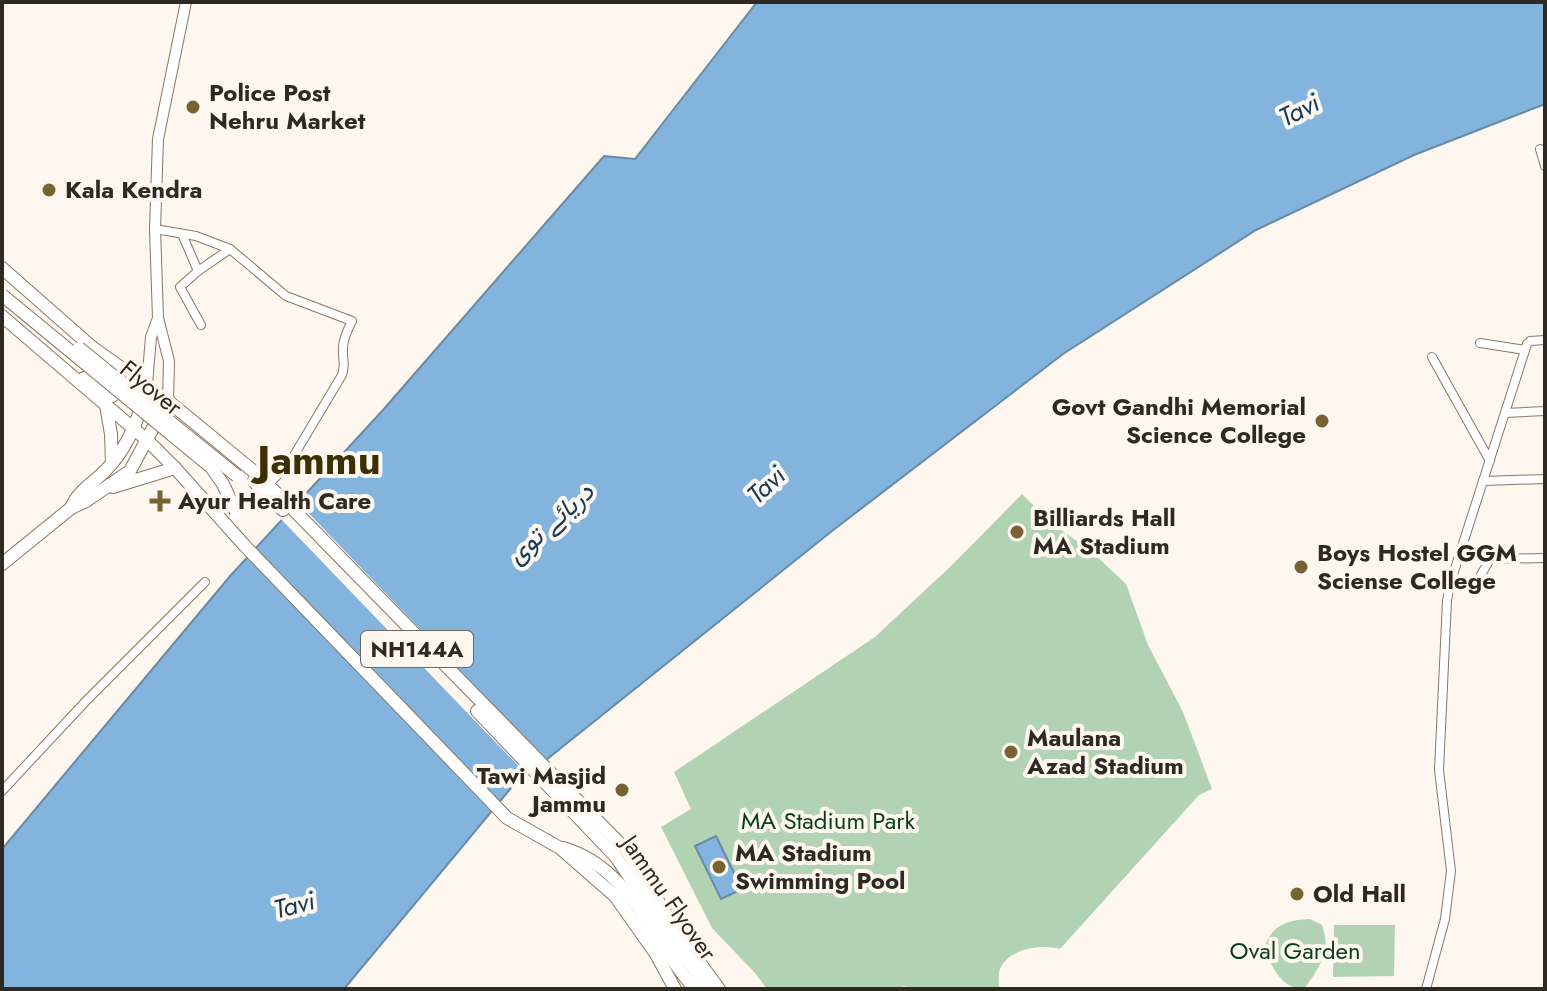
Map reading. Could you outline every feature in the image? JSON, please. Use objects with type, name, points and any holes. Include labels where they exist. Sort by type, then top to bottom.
[{"type":"main road","points":[[2,268],[93,348],[168,401],[231,455],[267,491]]},
{"type":"main road","name":"Flyover","points":[[2,285],[237,476],[267,491]]},
{"type":"main road","name":"Flyover","points":[[2,295],[211,467],[236,512],[242,542]]},
{"type":"main road","points":[[2,316],[148,441],[507,818],[560,848],[615,896],[656,954],[675,989]]},
{"type":"main road","points":[[76,378],[87,379],[112,396],[127,383],[120,366]]},
{"type":"main road","points":[[71,508],[79,494],[112,463],[133,429],[147,384]]},
{"type":"main road","points":[[2,564],[71,508],[130,471],[168,401]]},
{"type":"main road","points":[[106,405],[110,420],[112,463]]},
{"type":"main road","points":[[97,494],[175,468]]},
{"type":"main road","name":"NH144A","points":[[267,491],[558,788]]},
{"type":"main road","points":[[558,788],[631,857],[676,930],[719,989]]},
{"type":"main road","name":"Jammu Flyover","points":[[558,788],[628,872],[668,935],[709,989]]},
{"type":"main road","name":"Jammu Flyover","points":[[560,848],[599,866],[618,881],[695,989]]},
{"type":"street","points":[[168,401],[169,361],[158,318],[155,229],[158,139],[186,2]]},
{"type":"street","points":[[1540,149],[1545,166]]},
{"type":"street","points":[[155,229],[209,240],[230,249],[286,296],[352,321],[344,338],[342,375],[302,445],[267,491]]},
{"type":"street","points":[[182,234],[198,271]]},
{"type":"street","points":[[201,325],[180,287],[230,249]]},
{"type":"street","points":[[147,384],[151,337],[158,318]]},
{"type":"street","points":[[1426,989],[1448,906],[1451,871],[1439,770],[1450,584],[1525,350],[1530,341],[1545,340]]},
{"type":"street","points":[[1480,343],[1525,350]]},
{"type":"street","points":[[1432,357],[1490,461]]},
{"type":"street","points":[[1505,413],[1545,411]]},
{"type":"street","points":[[1483,481],[1545,479]]},
{"type":"street","points":[[1450,584],[1478,580],[1490,559],[1545,558]]},
{"type":"street","points":[[2,791],[86,701],[205,582]]},
{"type":"green space","name":"MA Stadium Park","points":[[1022,494],[1050,522],[1092,552],[1126,584],[1148,645],[1183,712],[1212,789],[1199,795],[1060,949],[1027,949],[1004,962],[999,971],[999,989],[920,989],[903,986],[900,989],[767,989],[712,928],[661,827],[691,809],[674,772],[875,637]]},
{"type":"green space","name":"Oval Garden","points":[[1310,919],[1322,925],[1325,951],[1304,989],[1296,988],[1278,975],[1265,946],[1272,933],[1282,925]]},
{"type":"green space","points":[[1334,925],[1395,925],[1394,976],[1333,977]]},
{"type":"water","points":[[757,2],[1545,2],[1545,104],[1414,155],[1256,230],[1063,354],[832,531],[511,788],[344,989],[2,989],[2,849],[231,575],[383,410],[604,156],[635,159]]},
{"type":"water","name":"MA Stadium Swimming Pool","points":[[716,836],[742,889],[721,899],[695,846]]},
{"type":"pier","points":[[295,499],[549,763],[530,778],[279,517]]},
{"type":"place","name":"Police Post Nehru Market","points":[[193,107]]},
{"type":"place","name":"Kala Kendra","points":[[49,190]]},
{"type":"place","name":"Govt Gandhi Memorial Science College","points":[[1322,421]]},
{"type":"place","name":"Ayur Health Care","points":[[160,501]]},
{"type":"place","name":"Billiards Hall MA Stadium","points":[[1017,532]]},
{"type":"place","name":"Boys Hostel GGM Sciense College","points":[[1301,567]]},
{"type":"place","name":"Maulana Azad Stadium","points":[[1011,752]]},
{"type":"place","name":"Tawi Masjid Jammu","points":[[622,790]]},
{"type":"place","name":"MA Stadium Swimming Pool","points":[[719,867]]},
{"type":"place","name":"Old Hall","points":[[1297,894]]},
{"type":"district","name":"Jammu","points":[[319,460]]},
{"type":"water label","name":"Tavi","points":[[1299,110]]},
{"type":"water label","name":"Tavi","points":[[766,485]]},
{"type":"water label","name":"دریائے توی","points":[[550,523]]},
{"type":"water label","name":"Tavi","points":[[294,905]]}]
